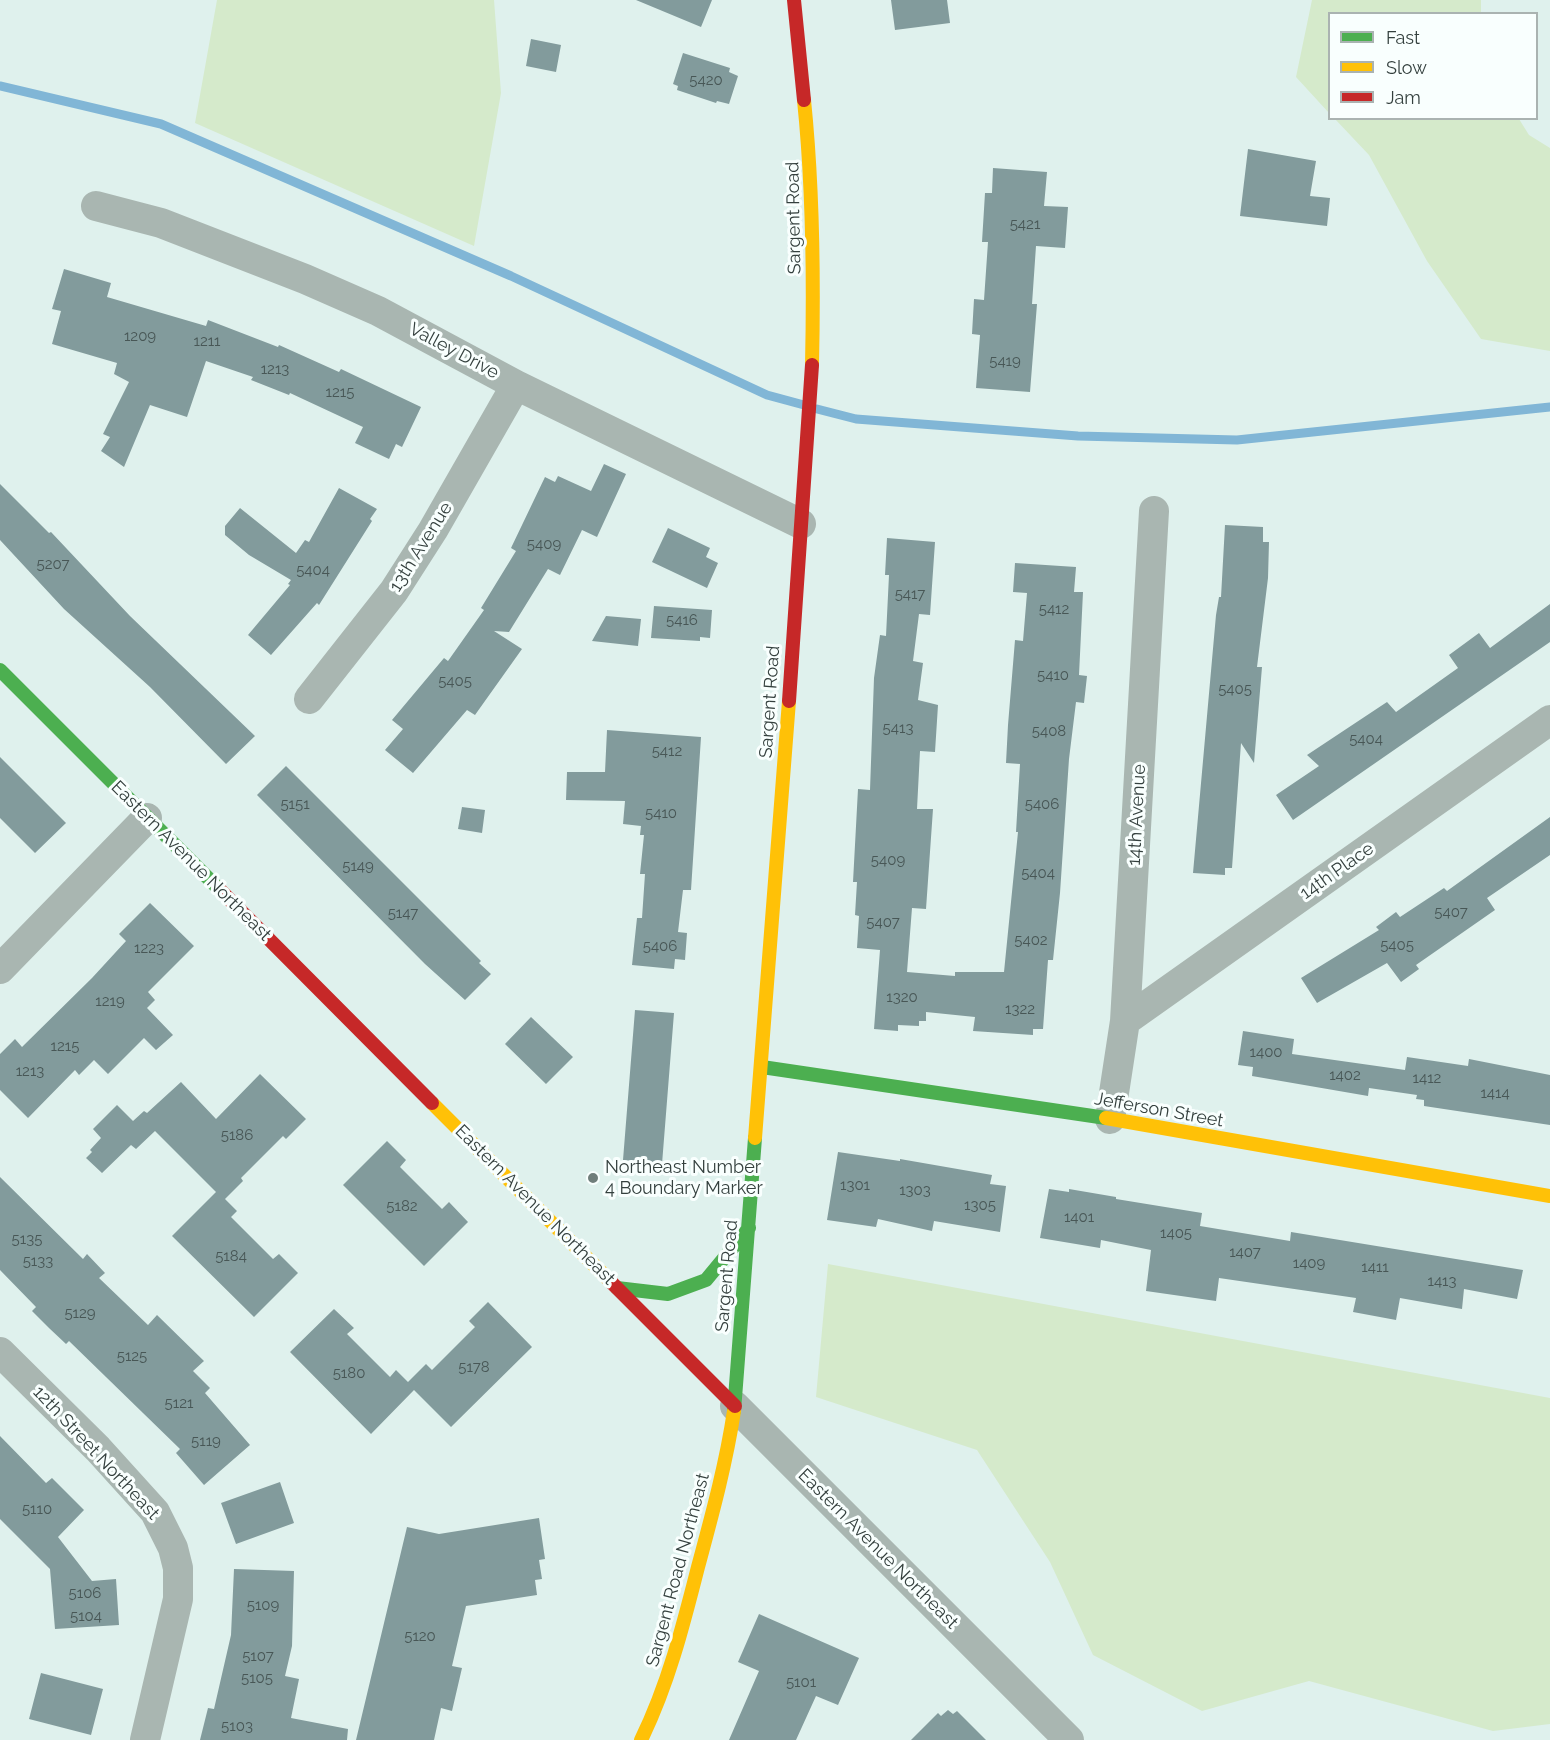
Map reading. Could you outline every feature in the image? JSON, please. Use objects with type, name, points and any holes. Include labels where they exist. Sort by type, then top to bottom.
[{"type":"main road","name":"Sargent Road","points":[[735,1406],[811,395],[814,291],[812,165],[794,0]]},
{"type":"main road","name":"Eastern Avenue Northeast","points":[[0,670],[735,1406]]},
{"type":"main road","name":"Jefferson Street","points":[[762,1067],[1110,1119],[1550,1196]]},
{"type":"main road","points":[[617,1288],[668,1294],[706,1280],[749,1228]]},
{"type":"main road","name":"Sargent Road Northeast","points":[[641,1740],[657,1707],[675,1655],[720,1485],[735,1406]]},
{"type":"street","name":"Valley Drive","points":[[96,206],[161,223],[305,279],[378,311],[516,385],[801,524]]},
{"type":"street","name":"13th Avenue","points":[[309,699],[394,591],[433,530],[516,385]]},
{"type":"street","name":"14th Avenue","points":[[1110,1119],[1125,1021],[1154,511]]},
{"type":"street","name":"14th Place","points":[[1125,1021],[1550,720]]},
{"type":"street","points":[[0,969],[147,818]]},
{"type":"street","name":"12th Street Northeast","points":[[0,1352],[98,1449],[154,1512],[173,1548],[177,1568],[177,1599],[145,1740]]},
{"type":"street","name":"Eastern Avenue Northeast","points":[[735,1406],[1069,1740]]},
{"type":"green space","points":[[217,0],[494,0],[501,93],[474,246],[195,123]]},
{"type":"green space","points":[[1312,0],[1481,0],[1481,12],[1328,12],[1328,112],[1296,77]]},
{"type":"green space","points":[[1336,120],[1520,120],[1529,135],[1550,148],[1550,351],[1481,339],[1427,261],[1369,155]]},
{"type":"green space","points":[[828,1264],[1550,1398],[1550,1724],[1493,1731],[1309,1681],[1202,1711],[1093,1655],[1050,1562],[977,1450],[816,1397]]},
{"type":"building","points":[[636,0],[712,0],[701,27]]},
{"type":"building","points":[[891,0],[947,0],[950,23],[895,30]]},
{"type":"building","points":[[531,39],[561,45],[556,72],[526,66]]},
{"type":"building","points":[[683,53],[730,68],[729,72],[738,76],[729,104],[717,101],[716,103],[677,90],[678,86],[673,84]]},
{"type":"building","points":[[1248,149],[1316,161],[1310,196],[1330,198],[1327,226],[1240,216]]},
{"type":"building","points":[[993,168],[1047,172],[1044,206],[1068,207],[1065,248],[1036,246],[1032,304],[1037,304],[1030,392],[976,388],[980,335],[972,334],[974,299],[984,300],[988,242],[982,242],[985,193],[992,193]]},
{"type":"building","points":[[64,269],[111,283],[107,297],[206,326],[208,320],[278,347],[279,345],[339,372],[341,369],[421,407],[402,447],[396,444],[389,459],[355,443],[363,427],[290,393],[289,395],[251,380],[253,377],[206,361],[187,417],[150,405],[124,467],[101,451],[110,437],[103,434],[129,382],[114,374],[117,363],[52,344],[61,311],[52,309]]},
{"type":"building","points":[[604,464],[626,474],[597,537],[582,530],[560,575],[548,569],[509,632],[494,631],[522,649],[475,715],[467,710],[413,773],[385,750],[403,729],[392,720],[444,658],[448,661],[484,610],[481,608],[516,551],[511,548],[545,477],[555,482],[558,476],[591,491]]},
{"type":"building","points":[[0,484],[49,533],[51,532],[130,616],[255,736],[226,764],[150,687],[64,609],[0,540]]},
{"type":"building","points":[[339,488],[377,509],[370,519],[372,521],[319,605],[317,603],[271,655],[248,635],[290,585],[288,584],[291,580],[249,555],[225,535],[225,526],[240,508],[296,553],[305,540],[309,542]]},
{"type":"building","points":[[1225,525],[1263,527],[1263,542],[1269,542],[1268,578],[1257,667],[1262,667],[1254,763],[1241,743],[1232,868],[1225,868],[1225,875],[1193,873],[1216,615],[1219,597],[1221,597]]},
{"type":"building","points":[[668,528],[710,548],[706,557],[718,563],[707,588],[652,562]]},
{"type":"building","points":[[887,538],[935,542],[930,615],[919,614],[913,661],[923,663],[918,700],[938,705],[935,752],[920,751],[917,809],[933,809],[926,909],[912,908],[907,972],[955,976],[955,972],[1004,972],[1018,832],[1016,832],[1020,764],[1006,763],[1008,725],[1015,640],[1023,641],[1027,593],[1013,592],[1015,563],[1076,567],[1074,592],[1083,592],[1079,675],[1087,676],[1084,703],[1076,702],[1069,759],[1060,893],[1053,960],[1048,960],[1043,1029],[1033,1029],[1033,1035],[973,1031],[975,1017],[926,1012],[926,1021],[919,1021],[919,1026],[898,1025],[898,1031],[874,1029],[880,950],[857,948],[859,916],[855,915],[857,882],[853,882],[858,789],[870,790],[874,678],[880,635],[886,636],[889,575],[885,575]]},
{"type":"building","points":[[1550,604],[1550,642],[1293,820],[1276,795],[1319,766],[1307,755],[1387,702],[1396,712],[1458,668],[1449,655],[1479,633],[1490,648]]},
{"type":"building","points":[[654,606],[712,610],[710,638],[700,637],[700,641],[651,638]]},
{"type":"building","points":[[606,616],[641,619],[638,646],[592,641]]},
{"type":"building","points":[[607,730],[701,737],[691,890],[683,890],[678,932],[687,933],[685,960],[675,959],[674,969],[632,965],[637,918],[642,918],[645,874],[640,874],[644,835],[640,835],[641,826],[623,824],[625,801],[566,800],[567,772],[605,772]]},
{"type":"building","points":[[0,757],[66,823],[35,853],[0,818]]},
{"type":"building","points":[[286,766],[481,961],[479,963],[491,974],[465,1000],[425,964],[257,795]]},
{"type":"building","points":[[462,807],[485,810],[482,833],[458,829]]},
{"type":"building","points":[[1550,817],[1550,855],[1487,898],[1495,910],[1416,965],[1419,969],[1401,982],[1387,963],[1317,1003],[1301,978],[1379,930],[1376,927],[1396,912],[1400,917],[1444,888],[1447,891]]},
{"type":"building","points":[[150,903],[194,946],[148,992],[155,1000],[147,1008],[173,1035],[156,1050],[144,1038],[108,1074],[94,1060],[79,1075],[75,1070],[28,1118],[0,1090],[0,1054],[15,1039],[22,1047],[92,978],[126,941],[119,934]]},
{"type":"building","points":[[635,1010],[674,1013],[662,1164],[623,1160]]},
{"type":"building","points":[[531,1017],[573,1057],[546,1084],[505,1044]]},
{"type":"building","points":[[1243,1031],[1294,1039],[1292,1054],[1405,1070],[1407,1057],[1468,1066],[1469,1059],[1550,1075],[1550,1125],[1424,1106],[1424,1100],[1416,1099],[1417,1095],[1369,1088],[1368,1096],[1252,1076],[1253,1067],[1238,1065]]},
{"type":"building","points":[[260,1074],[306,1119],[286,1139],[283,1136],[241,1178],[243,1181],[225,1199],[237,1211],[231,1217],[273,1259],[279,1254],[298,1273],[254,1317],[172,1236],[216,1192],[155,1131],[136,1149],[131,1145],[102,1173],[86,1158],[101,1138],[93,1129],[117,1105],[133,1121],[144,1111],[147,1113],[181,1082],[216,1119]]},
{"type":"building","points":[[387,1141],[406,1160],[400,1167],[442,1209],[449,1202],[468,1222],[424,1266],[343,1185]]},
{"type":"building","points":[[838,1152],[900,1161],[900,1159],[992,1175],[990,1184],[1006,1186],[1000,1232],[934,1221],[932,1231],[878,1219],[876,1227],[827,1220]]},
{"type":"building","points":[[0,1177],[83,1259],[87,1254],[105,1273],[99,1278],[148,1325],[157,1315],[204,1361],[193,1371],[210,1388],[205,1393],[250,1445],[204,1485],[176,1453],[180,1449],[69,1341],[66,1344],[49,1328],[32,1311],[36,1307],[0,1270]]},
{"type":"building","points":[[1049,1189],[1069,1192],[1069,1189],[1202,1213],[1200,1226],[1290,1241],[1291,1232],[1523,1270],[1517,1299],[1464,1289],[1462,1309],[1400,1298],[1396,1320],[1353,1312],[1356,1298],[1219,1278],[1216,1301],[1146,1291],[1151,1250],[1101,1240],[1100,1248],[1040,1238]]},
{"type":"building","points":[[488,1302],[532,1347],[451,1427],[414,1390],[371,1434],[290,1352],[334,1309],[354,1328],[347,1334],[390,1377],[396,1370],[408,1382],[426,1364],[432,1370],[475,1327],[469,1321]]},
{"type":"building","points":[[0,1436],[46,1483],[52,1478],[84,1510],[58,1537],[92,1581],[116,1579],[119,1625],[55,1629],[50,1569],[0,1519]]},
{"type":"building","points":[[280,1482],[294,1523],[236,1544],[221,1503]]},
{"type":"building","points":[[539,1518],[545,1559],[539,1560],[542,1579],[535,1580],[537,1595],[466,1606],[452,1666],[462,1668],[452,1711],[441,1708],[434,1740],[356,1740],[407,1527],[439,1534]]},
{"type":"building","points":[[234,1569],[294,1571],[292,1646],[285,1676],[299,1679],[291,1718],[348,1729],[347,1740],[200,1740],[208,1708],[214,1709],[231,1635]]},
{"type":"building","points":[[759,1614],[859,1658],[838,1705],[816,1696],[796,1740],[729,1740],[759,1671],[738,1662]]},
{"type":"building","points":[[41,1673],[103,1689],[91,1735],[29,1719]]},
{"type":"building","points":[[948,1710],[953,1714],[957,1711],[986,1740],[911,1740],[938,1713],[941,1716]]},
{"type":"waterway","points":[[0,86],[161,124],[511,276],[767,395],[804,405]]},
{"type":"waterway","points":[[817,409],[856,419],[1078,436],[1237,440],[1550,407]]},
{"type":"traffic: fast","points":[[0,670],[218,888]]},
{"type":"traffic: fast","points":[[762,1067],[1106,1118]]},
{"type":"traffic: fast","points":[[734,1411],[755,1138]]},
{"type":"traffic: fast","points":[[617,1288],[668,1294],[706,1280],[749,1228]]},
{"type":"traffic: slow","points":[[804,100],[812,232],[812,365]]},
{"type":"traffic: slow","points":[[755,1138],[789,701]]},
{"type":"traffic: slow","points":[[432,1103],[609,1280]]},
{"type":"traffic: slow","points":[[1106,1118],[1550,1196]]},
{"type":"traffic: slow","points":[[641,1740],[667,1677],[680,1633],[718,1489],[734,1411]]},
{"type":"traffic: jam","points":[[794,0],[804,100]]},
{"type":"traffic: jam","points":[[789,701],[812,365]]},
{"type":"traffic: jam","points":[[218,888],[432,1103]]},
{"type":"traffic: jam","points":[[609,1280],[735,1406]]},
{"type":"place","name":"Northeast Number 4 Boundary Marker","points":[[593,1178]]}]
